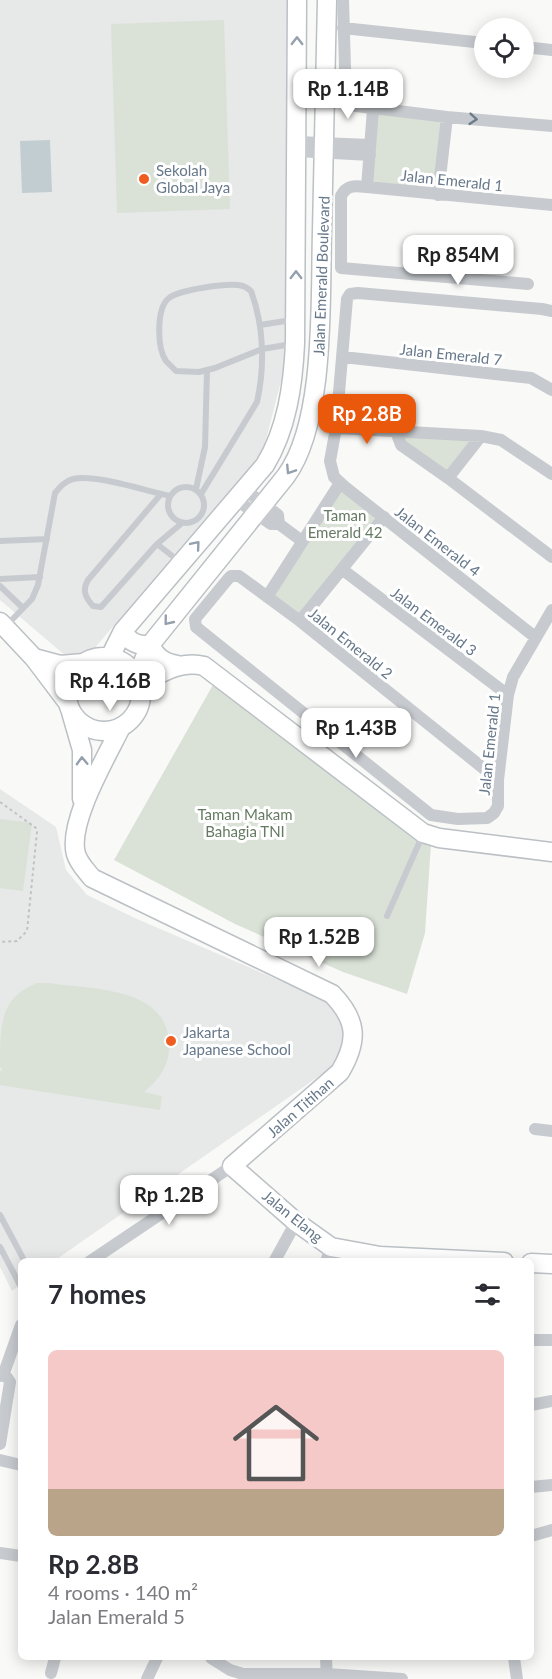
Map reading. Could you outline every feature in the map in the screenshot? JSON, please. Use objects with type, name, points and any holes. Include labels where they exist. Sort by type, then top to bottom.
[{"type":"main road","name":"Jalan Emerald Boulevard","points":[[110,657],[123,631],[264,465],[276,442],[290,397],[294,373],[296,319],[297,0]]},
{"type":"main road","name":"Jalan Emerald Boulevard","points":[[139,680],[150,645],[293,467],[311,409],[318,356],[327,0]]},
{"type":"main road","points":[[3,624],[34,658],[82,723],[97,730],[113,730],[130,720],[137,710],[141,699],[139,680],[130,667],[121,661],[101,657],[84,663],[60,665],[34,658]]},
{"type":"main road","points":[[123,631],[131,641],[150,645],[158,657],[177,665]]},
{"type":"main road","points":[[69,707],[68,686],[71,677],[84,663]]},
{"type":"main road","points":[[139,680],[177,665],[187,663],[204,666],[423,833],[439,838],[552,852]]},
{"type":"main road","name":"Jalan Titihan","points":[[69,707],[82,750],[81,813]]},
{"type":"main road","name":"Jalan Titihan","points":[[121,727],[76,828],[76,853],[80,863],[92,878],[332,994],[351,1019],[353,1034],[351,1048],[340,1072],[232,1166]]},
{"type":"main road","name":"Jalan Elang","points":[[232,1166],[329,1254],[421,1258]]},
{"type":"main road","points":[[534,1263],[552,1264]]},
{"type":"street","points":[[343,0],[346,101],[348,105],[552,126]]},
{"type":"street","points":[[343,28],[474,42]]},
{"type":"street","points":[[534,48],[552,50]]},
{"type":"street","points":[[367,187],[373,109]]},
{"type":"street","points":[[438,195],[447,117]]},
{"type":"street","points":[[297,147],[370,150]]},
{"type":"street","name":"Jalan Emerald 1","points":[[528,284],[341,268],[341,196],[350,186],[552,205]]},
{"type":"street","points":[[267,597],[340,483],[331,470],[330,461],[336,428],[347,299],[350,294],[552,311]]},
{"type":"street","name":"Jalan Emerald 7","points":[[343,357],[531,378],[552,390]]},
{"type":"street","points":[[336,428],[480,436],[501,440],[552,474]]},
{"type":"street","points":[[400,433],[398,437],[401,445],[552,557]]},
{"type":"street","points":[[448,478],[480,436]]},
{"type":"street","name":"Jalan Emerald 4","points":[[340,483],[535,637]]},
{"type":"street","points":[[240,494],[259,509],[278,515],[279,524],[302,541]]},
{"type":"street","points":[[300,621],[384,517]]},
{"type":"street","name":"Jalan Emerald 3","points":[[343,570],[508,695]]},
{"type":"street","name":"Jalan Emerald 1","points":[[239,576],[231,576],[199,613],[195,619],[196,627],[431,815],[445,819],[487,818],[498,806],[498,780],[508,695],[513,677],[552,610]]},
{"type":"street","name":"Jalan Emerald 2","points":[[239,576],[300,621],[498,780]]},
{"type":"street","points":[[535,1129],[552,1131]]},
{"type":"street","name":"Jalan Titihan","points":[[95,1258],[232,1166]]},
{"type":"street","points":[[276,1258],[296,1222]]},
{"type":"street","points":[[0,1444],[10,1382],[2,1375],[18,1333]]},
{"type":"street","points":[[534,1340],[552,1340]]},
{"type":"street","points":[[534,1404],[552,1401]]},
{"type":"street","points":[[0,1460],[18,1464]]},
{"type":"street","points":[[534,1487],[552,1485]]},
{"type":"street","points":[[534,1535],[552,1530]]},
{"type":"street","points":[[0,1553],[18,1556]]},
{"type":"street","points":[[51,1673],[54,1660]]},
{"type":"street","points":[[147,1679],[156,1660]]},
{"type":"street","points":[[214,1660],[230,1670],[243,1674],[402,1679]]},
{"type":"street","points":[[326,1660],[328,1676]]},
{"type":"street","points":[[514,1660],[517,1679]]},
{"type":"lane","points":[[199,492],[257,402],[260,390],[262,349],[260,325],[250,291],[243,286],[180,292],[167,299],[159,316],[160,344],[165,360],[176,371],[199,372],[262,349],[295,344]]},
{"type":"lane","points":[[260,325],[296,319]]},
{"type":"lane","points":[[161,494],[88,580],[85,585],[85,596],[93,606],[102,607],[157,544],[182,523],[193,522],[202,515],[205,505],[199,492],[205,447],[207,370]]},
{"type":"lane","points":[[3,624],[32,599],[40,577],[55,494],[62,485],[73,479],[92,478],[170,496]]},
{"type":"lane","points":[[182,523],[172,517],[168,507],[170,496],[181,487],[199,492]]},
{"type":"lane","points":[[0,541],[47,538]]},
{"type":"lane","points":[[157,544],[181,563]]},
{"type":"lane","points":[[0,579],[40,577]]},
{"type":"lane","points":[[0,586],[23,608]]},
{"type":"lane","points":[[387,916],[423,833]]},
{"type":"lane","points":[[0,1215],[23,1258]]},
{"type":"lane","points":[[0,1247],[18,1281]]},
{"type":"path","points":[[0,802],[36,828],[37,832],[27,931],[17,941],[0,942]]},
{"type":"shaded area","name":"Sekolah Global Jaya","points":[[0,0],[288,0],[287,358],[263,451],[93,650],[67,657],[0,600]]},
{"type":"shaded area","points":[[50,140],[52,192],[22,193],[20,141]]},
{"type":"shaded area","name":"Jakarta Japanese School","points":[[0,789],[56,827],[66,870],[87,895],[327,1001],[343,1029],[341,1052],[332,1067],[58,1258],[18,1258],[18,1286],[12,1291],[0,1267]]},
{"type":"green space","points":[[224,20],[230,209],[117,213],[111,24]]},
{"type":"green space","points":[[373,109],[447,117],[438,195],[367,187]]},
{"type":"green space","points":[[400,433],[481,436],[448,478],[401,445]]},
{"type":"green space","name":"Taman Emerald 42","points":[[340,483],[384,517],[300,621],[267,597]]},
{"type":"green space","name":"Taman Makam Bahagia TNI","points":[[214,683],[431,844],[425,933],[407,994],[343,972],[235,924],[114,860]]},
{"type":"green space","points":[[0,819],[32,823],[23,891],[0,888]]},
{"type":"green space","points":[[37,983],[103,989],[140,1000],[154,1010],[164,1023],[169,1049],[163,1070],[144,1092],[162,1096],[160,1110],[0,1085],[0,1071],[3,1070],[0,1067],[1,1038],[5,1014],[16,996]]},
{"type":"place","name":"Sekolah Global Jaya","points":[[144,179]]},
{"type":"place","name":"Jakarta Japanese School","points":[[171,1041]]}]
